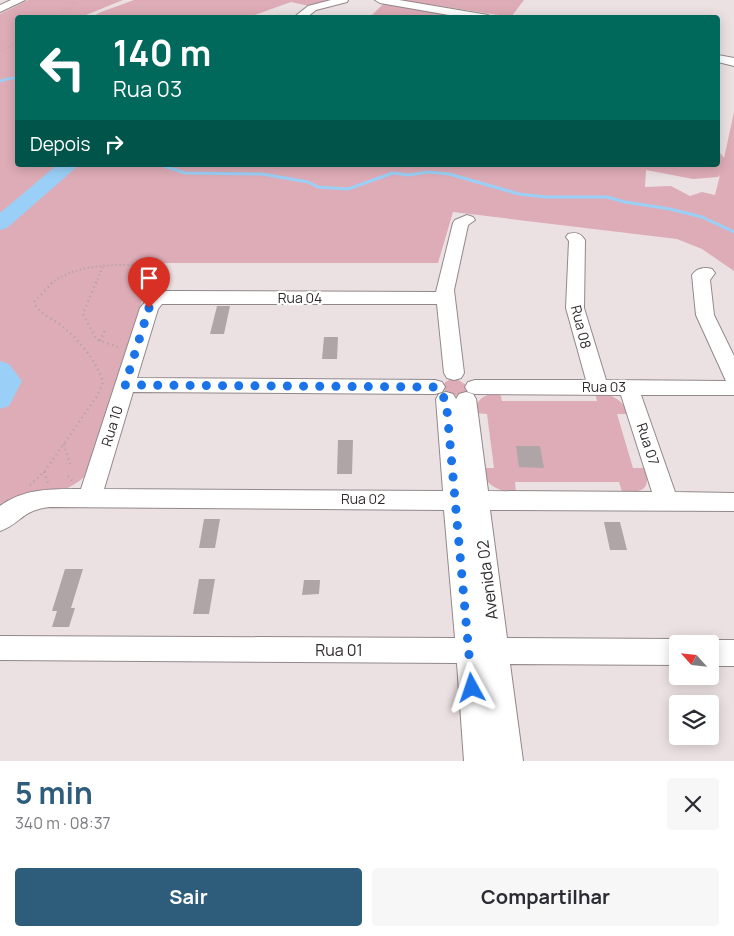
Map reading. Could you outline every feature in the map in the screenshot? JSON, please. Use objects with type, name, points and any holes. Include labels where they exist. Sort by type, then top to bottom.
[{"type":"street","points":[[0,9],[20,0]]},
{"type":"street","points":[[302,15],[312,8],[343,0]]},
{"type":"street","points":[[380,0],[404,2],[472,15]]},
{"type":"street","points":[[720,59],[734,62]]},
{"type":"street","points":[[456,393],[468,377],[454,374],[445,298],[446,282],[461,223],[467,220]]},
{"type":"street","name":"Rua 08","points":[[574,237],[577,240],[574,290],[575,308],[598,388]]},
{"type":"street","points":[[706,272],[701,275],[700,280],[705,315],[734,377]]},
{"type":"street","name":"Rua 04","points":[[156,300],[166,297],[445,298]]},
{"type":"street","name":"Rua 10","points":[[82,490],[125,385],[149,308],[156,300]]},
{"type":"street","name":"Rua 03","points":[[125,385],[456,393],[598,388],[734,388]]},
{"type":"street","name":"Rua 07","points":[[629,388],[666,501]]},
{"type":"street","name":"Avenida 02","points":[[456,393],[467,500],[495,651],[508,761]]},
{"type":"street","name":"Rua 02","points":[[0,521],[16,507],[37,499],[82,490],[467,500],[734,502]]},
{"type":"street","name":"Avenida 02","points":[[467,500],[469,651],[479,761]]},
{"type":"street","name":"Rua 01","points":[[0,648],[669,652]]},
{"type":"street","points":[[719,652],[734,653]]},
{"type":"path","points":[[60,15],[71,7],[74,0]]},
{"type":"path","points":[[0,51],[15,44]]},
{"type":"path","points":[[28,487],[44,471],[97,396],[103,383],[102,377],[68,331],[37,310],[34,302],[40,292],[64,273],[80,268],[148,265],[138,292],[141,295],[156,300]]},
{"type":"path","points":[[103,266],[83,311],[93,336],[100,341],[124,349]]},
{"type":"path","points":[[100,341],[106,328]]},
{"type":"path","points":[[64,443],[70,464]]},
{"type":"path","points":[[44,471],[46,480],[52,488]]},
{"type":"path","points":[[68,476],[82,490]]},
{"type":"shaded area","points":[[28,0],[123,0],[86,15],[15,15],[15,167],[720,167],[720,153],[724,158],[734,112],[734,271],[702,249],[677,239],[453,212],[438,263],[154,263],[86,475],[69,488],[34,500],[0,508],[0,14]],"holes":[[[646,170],[693,179],[718,177],[720,175],[715,195],[702,192],[690,196],[671,186],[645,187]]]},
{"type":"shaded area","points":[[134,0],[334,0],[309,6],[291,2],[255,15],[96,15]]},
{"type":"shaded area","points":[[400,0],[524,0],[513,15],[498,15]]},
{"type":"shaded area","points":[[384,3],[454,15],[372,15]]},
{"type":"shaded area","points":[[457,379],[466,385],[467,389],[457,396],[445,391],[443,387],[446,381]]},
{"type":"shaded area","points":[[494,393],[500,393],[502,401],[597,401],[595,393],[606,394],[615,398],[623,404],[628,414],[617,414],[633,468],[645,468],[647,475],[646,485],[640,490],[622,492],[619,482],[515,482],[516,492],[504,491],[493,486],[485,479],[482,468],[494,468],[487,414],[475,413],[480,400]]},
{"type":"building","points":[[217,306],[230,306],[224,334],[210,334]]},
{"type":"building","points":[[324,337],[338,337],[337,359],[322,359]]},
{"type":"building","points":[[338,440],[353,440],[352,474],[337,474]]},
{"type":"building","points":[[516,446],[540,446],[544,468],[519,467]]},
{"type":"building","points":[[204,519],[220,519],[215,548],[199,548]]},
{"type":"building","points":[[604,522],[620,522],[627,550],[610,550]]},
{"type":"building","points":[[65,569],[83,569],[71,608],[75,608],[69,627],[52,627],[57,611],[52,611]]},
{"type":"building","points":[[199,579],[215,579],[209,614],[193,614]]},
{"type":"building","points":[[304,580],[320,580],[319,594],[302,595]]},
{"type":"waterway","points":[[0,81],[15,78]]},
{"type":"waterway","points":[[0,224],[67,167]]},
{"type":"waterway","points":[[167,167],[185,173],[262,174],[308,182],[318,187],[348,189],[393,173],[408,175],[428,172],[449,174],[519,194],[546,197],[607,197],[625,202],[670,209],[702,217],[734,232]]},
{"type":"waterway","points":[[0,370],[9,381],[0,399]]},
{"type":"route","points":[[149,308],[125,385],[435,387],[438,394],[446,399],[472,688]]}]
